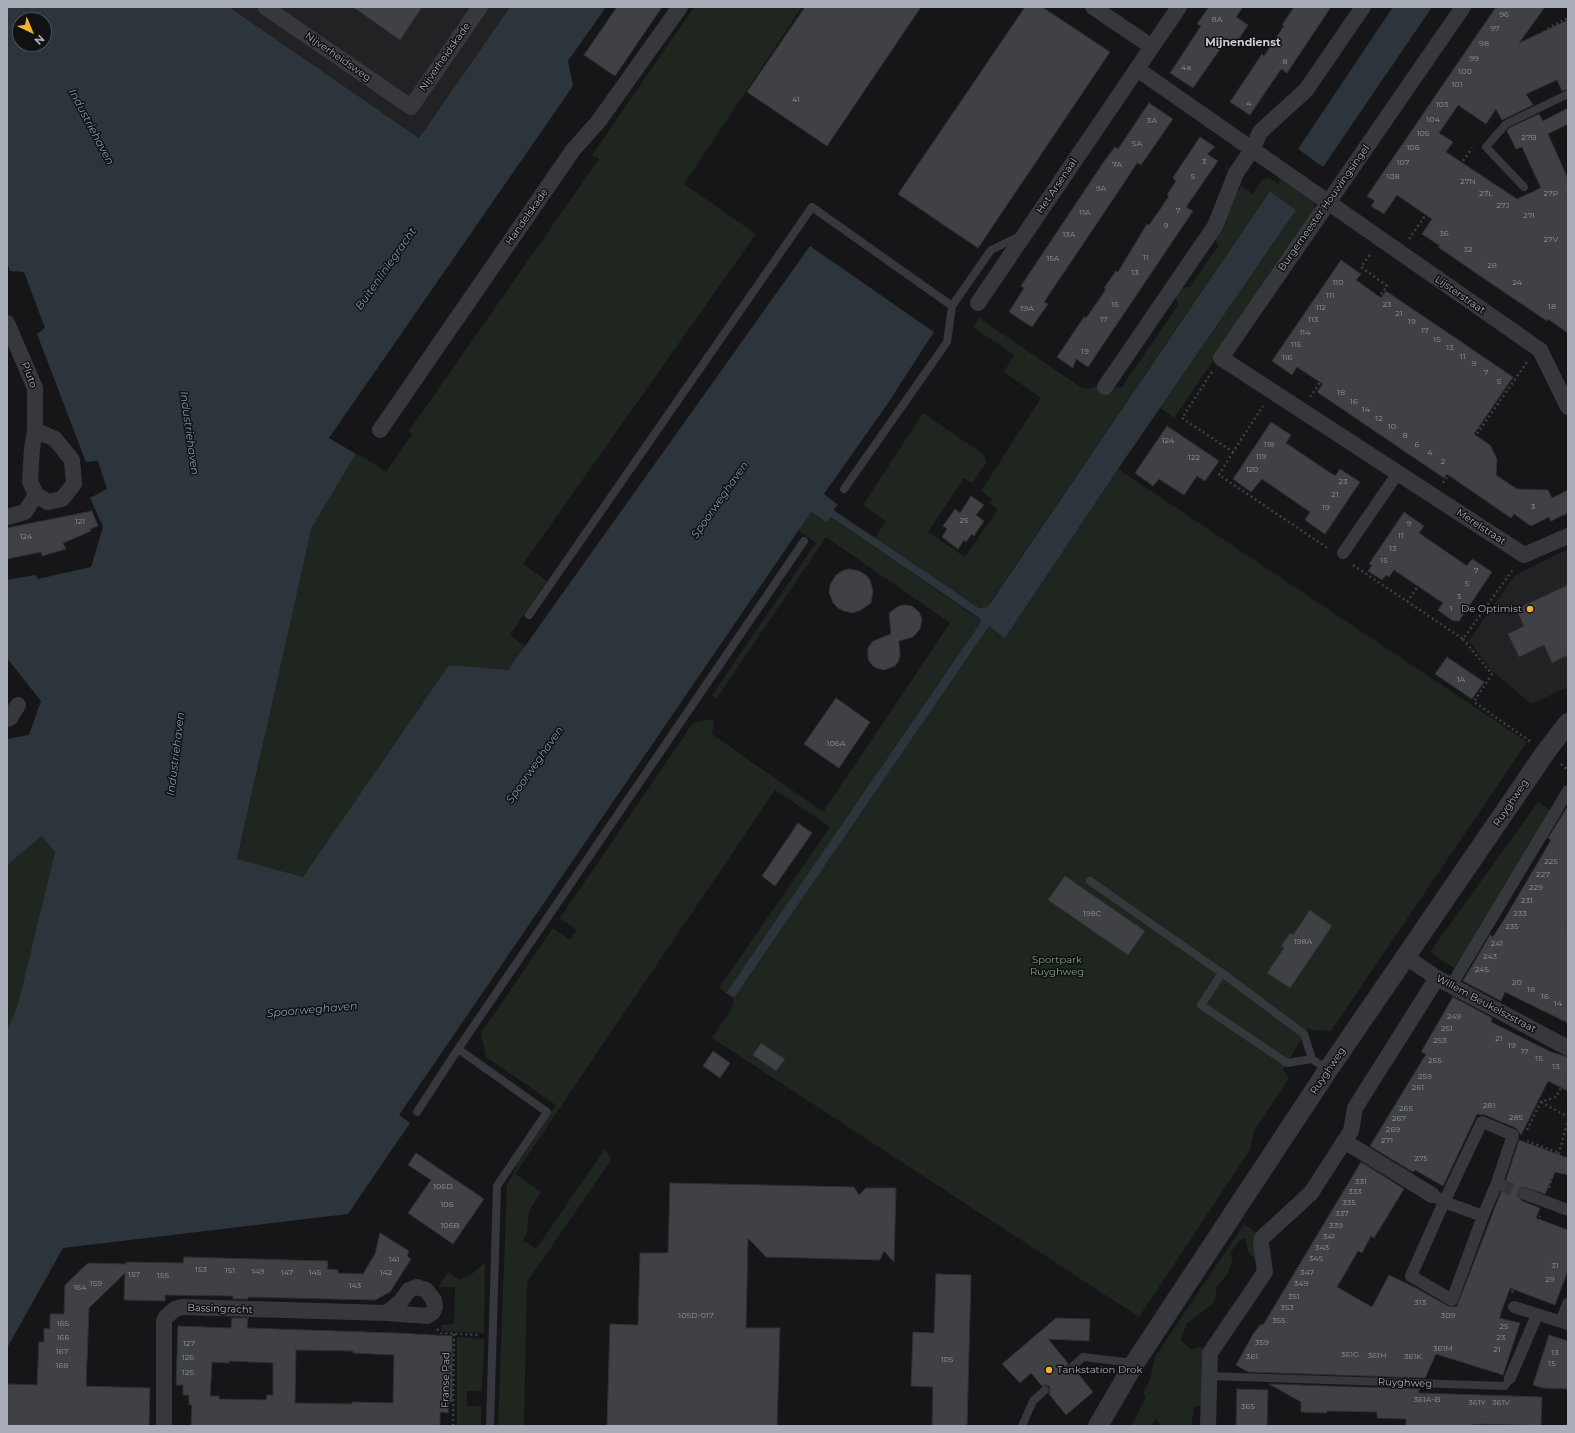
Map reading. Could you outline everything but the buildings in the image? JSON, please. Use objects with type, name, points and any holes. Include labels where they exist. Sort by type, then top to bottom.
[{"type":"street","name":"Nijverheidsweg","points":[[265,7],[411,107]]},
{"type":"street","name":"Nijverheidskade","points":[[411,107],[480,7]]},
{"type":"street","name":"Handelskade","points":[[380,430],[574,150],[598,122],[680,7]]},
{"type":"street","points":[[1093,7],[1152,47]]},
{"type":"street","name":"Het Arsenaal","points":[[978,303],[1179,7]]},
{"type":"street","points":[[1105,387],[1215,226],[1236,173],[1252,150],[1260,132],[1306,90],[1363,7]]},
{"type":"street","name":"Burgemeester Houwingsingel","points":[[1221,358],[1463,7]]},
{"type":"street","points":[[1137,69],[1328,203]]},
{"type":"street","name":"Lijsterstraat","points":[[1328,203],[1540,350],[1568,407]]},
{"type":"street","name":"Pluto","points":[[7,323],[36,388],[35,430],[30,481],[36,495]]},
{"type":"street","points":[[1221,358],[1273,392]]},
{"type":"street","name":"Merelstraat","points":[[1273,392],[1524,555]]},
{"type":"street","points":[[7,517],[25,512],[36,495],[48,502],[62,499],[74,484],[72,460],[55,439],[35,430]]},
{"type":"street","points":[[1346,558],[1398,473]]},
{"type":"street","points":[[1524,555],[1568,536]]},
{"type":"street","points":[[7,719],[10,718],[18,705]]},
{"type":"street","name":"Ruyghweg","points":[[1098,1426],[1134,1364],[1328,1070],[1545,752],[1568,722]]},
{"type":"street","points":[[1451,986],[1568,791]]},
{"type":"street","name":"Willem Beukelszstraat","points":[[1406,957],[1451,986],[1568,1048]]},
{"type":"street","points":[[1208,1426],[1210,1353],[1265,1272],[1261,1244],[1262,1238],[1309,1196],[1352,1128],[1355,1108],[1437,978]]},
{"type":"street","points":[[1482,1122],[1518,1137],[1499,1184],[1483,1216],[1452,1300],[1412,1276],[1438,1198],[1482,1122]]},
{"type":"street","points":[[1344,1141],[1438,1198],[1483,1216]]},
{"type":"street","points":[[1525,1194],[1568,1210]]},
{"type":"street","points":[[1514,1308],[1564,1323],[1568,1304]]},
{"type":"street","name":"Bassingracht","points":[[164,1426],[164,1321],[166,1317],[175,1309],[388,1313]]},
{"type":"street","points":[[1508,1382],[1537,1315]]},
{"type":"lane","points":[[1524,187],[1486,147],[1506,124],[1568,94]]},
{"type":"lane","points":[[529,615],[812,207],[952,306]]},
{"type":"lane","points":[[844,489],[947,342],[952,306],[991,250],[1026,233]]},
{"type":"lane","points":[[417,1112],[458,1049],[804,541]]},
{"type":"lane","points":[[1090,881],[1222,973],[1304,1034],[1312,1059],[1328,1070]]},
{"type":"lane","points":[[1222,973],[1201,1005],[1287,1063],[1312,1059]]},
{"type":"lane","points":[[458,1049],[547,1112],[497,1186],[494,1336],[490,1426]]},
{"type":"lane","points":[[1072,1367],[1083,1357],[1134,1364]]},
{"type":"lane","name":"Ruyghweg","points":[[1209,1376],[1508,1382]]},
{"type":"lane","points":[[1022,1426],[1032,1401],[1045,1390]]},
{"type":"path","points":[[1523,71],[1523,63],[1530,51],[1545,32],[1550,27],[1568,18]]},
{"type":"path","points":[[1538,138],[1568,198]]},
{"type":"path","points":[[1400,253],[1473,147]]},
{"type":"path","points":[[1524,187],[1534,182],[1557,226]]},
{"type":"path","points":[[1448,183],[1560,259]]},
{"type":"path","points":[[1301,410],[1387,286],[1361,267],[1380,240]]},
{"type":"path","points":[[1349,340],[1480,429]]},
{"type":"path","points":[[1434,496],[1536,348]]},
{"type":"path","points":[[1221,358],[1182,418],[1233,452]]},
{"type":"path","points":[[1273,392],[1219,475],[1330,549]]},
{"type":"path","points":[[1407,602],[1444,549]]},
{"type":"path","points":[[1463,639],[1524,555]]},
{"type":"path","points":[[1346,558],[1407,602],[1463,639],[1492,674],[1474,702],[1568,770]]},
{"type":"path","points":[[1486,928],[1540,962],[1568,918]]},
{"type":"path","points":[[1559,1153],[1518,1137],[1541,1102],[1556,1097],[1568,1074]]},
{"type":"path","points":[[1541,1102],[1568,1117]]},
{"type":"path","points":[[1452,1300],[1457,1303],[1501,1316],[1514,1308],[1510,1297],[1546,1202],[1568,1121]]},
{"type":"path","name":"Franse Pad","points":[[453,1426],[454,1334],[494,1336]]},
{"type":"shaded area","points":[[229,7],[510,7],[419,138]]},
{"type":"shaded area","name":"De Optimist","points":[[1568,549],[1568,687],[1531,704],[1492,671],[1469,641],[1514,576]]},
{"type":"green space","points":[[694,7],[802,7],[684,184],[756,234],[523,564],[547,581],[510,635],[525,646],[508,671],[449,665],[304,877],[237,860],[312,527],[356,454],[365,458],[386,472],[412,434],[409,431],[599,159],[592,155]]},
{"type":"green space","points":[[1268,177],[1278,184],[1282,178],[1314,201],[1315,209],[1174,418],[1160,408],[1296,210],[1270,191],[987,607],[979,608],[875,538],[886,521],[863,505],[923,413],[983,454],[987,462],[972,483],[964,478],[928,532],[965,557],[998,509],[989,503],[992,499],[981,491],[1041,398],[1004,372],[1014,355],[973,327],[979,318],[1082,388],[1089,389],[1098,385],[1113,388],[1122,387],[1178,305],[1176,296],[1181,288],[1190,287],[1218,246],[1215,238],[1237,189],[1239,190],[1241,186],[1253,194],[1262,180],[1267,180]]},
{"type":"green space","name":"Sportpark Ruyghweg","points":[[1118,469],[1527,742],[1331,1031],[1311,1030],[1308,1028],[1283,1070],[1289,1078],[1254,1131],[1250,1150],[1139,1317],[712,1038],[732,1008],[734,998],[985,631],[989,626],[1005,638]]},
{"type":"green space","points":[[810,512],[826,522],[831,517],[979,619],[981,622],[726,993],[719,988],[830,827],[775,790],[515,1174],[541,1192],[529,1211],[527,1234],[523,1240],[536,1249],[604,1150],[609,1154],[611,1160],[527,1282],[524,1426],[498,1426],[507,1185],[517,1167],[516,1166],[556,1105],[486,1057],[481,1033],[553,928],[570,940],[576,930],[560,918],[693,723],[714,719],[712,734],[823,812],[950,623],[826,537],[717,698],[712,695],[816,543],[798,530]]},
{"type":"green space","points":[[1538,802],[1552,812],[1457,970],[1430,952]]},
{"type":"green space","points":[[42,836],[55,852],[17,1008],[7,1029],[7,865]]},
{"type":"green space","points":[[1244,1224],[1257,1233],[1253,1243],[1255,1258],[1248,1252],[1245,1238],[1241,1239],[1231,1252],[1230,1255],[1233,1260],[1227,1275],[1216,1287],[1216,1296],[1213,1304],[1187,1323],[1181,1339],[1182,1342],[1191,1349],[1203,1347],[1201,1363],[1201,1406],[1194,1407],[1191,1426],[1162,1426],[1156,1419],[1151,1426],[1131,1426],[1146,1397],[1143,1392],[1150,1380],[1155,1357]]},
{"type":"green space","points":[[485,1262],[484,1333],[441,1331],[441,1325],[454,1324],[455,1287],[438,1287],[448,1272],[459,1280],[472,1274]]},
{"type":"green space","points":[[457,1337],[484,1339],[482,1391],[467,1391],[467,1406],[481,1406],[481,1426],[457,1426]]},
{"type":"water","points":[[7,7],[229,7],[419,138],[510,7],[606,7],[568,61],[573,86],[329,438],[356,454],[312,527],[237,859],[303,877],[449,665],[508,670],[810,246],[934,332],[886,406],[824,494],[838,505],[834,509],[835,511],[979,608],[987,607],[991,602],[1270,191],[1296,210],[1118,469],[1005,638],[989,626],[734,998],[726,993],[981,622],[979,618],[831,517],[826,522],[811,512],[399,1115],[410,1123],[348,1214],[63,1248],[7,1348],[7,1029],[17,1008],[55,852],[42,836],[7,865],[7,739],[29,735],[41,701],[7,658],[7,580],[35,575],[38,579],[91,567],[103,527],[90,498],[107,489],[98,461],[86,462],[37,334],[45,328],[24,272],[10,271],[7,262]]},
{"type":"water","points":[[1393,7],[1432,7],[1323,167],[1298,149]]},
{"type":"tunnel","points":[[1501,1185],[1525,1194]]},
{"type":"place","name":"De Optimist","points":[[1530,609]]},
{"type":"place","name":"Tankstation Drok","points":[[1049,1370]]},
{"type":"district","name":"Mijnendienst","points":[[1243,43]]},
{"type":"water label","name":"Industriehaven","points":[[91,127]]},
{"type":"water label","name":"Buitenliniegracht","points":[[386,269]]},
{"type":"water label","name":"Industriehaven","points":[[189,433]]},
{"type":"water label","name":"Spoorweghaven","points":[[720,500]]},
{"type":"water label","name":"Industriehaven","points":[[176,754]]},
{"type":"water label","name":"Spoorweghaven","points":[[535,765]]},
{"type":"water label","name":"Spoorweghaven","points":[[312,1010]]}]
